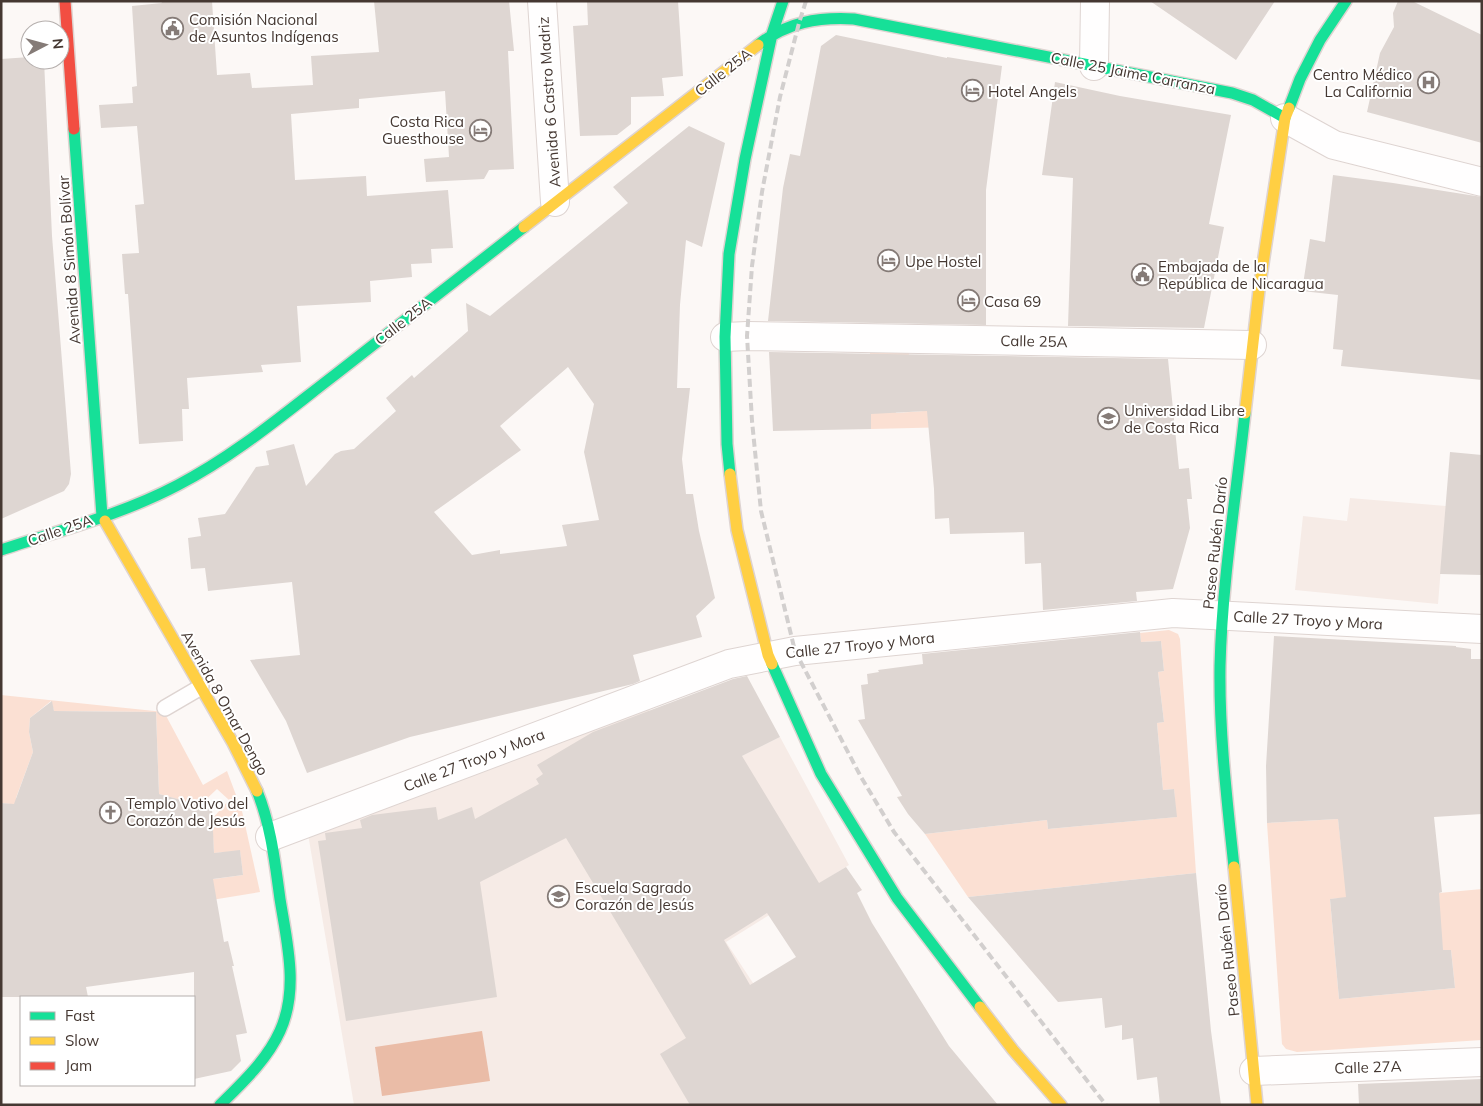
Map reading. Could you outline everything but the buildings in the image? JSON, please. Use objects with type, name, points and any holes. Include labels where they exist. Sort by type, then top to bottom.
[{"type":"main road","name":"Avenida 8 Simón Bolívar","points":[[65,1],[102,516]]},
{"type":"main road","points":[[783,1],[772,34],[745,159],[729,254],[725,337],[727,444],[737,530],[768,656],[821,774],[897,898],[1013,1050],[1061,1105]]},
{"type":"main road","name":"Paseo Rubén Darío","points":[[1256,1105],[1223,759],[1220,668],[1222,615],[1252,345],[1285,118],[1300,79],[1320,40],[1346,1]]},
{"type":"main road","name":"Calle 25 Jaime Carranza","points":[[772,34],[799,23],[833,18],[854,19],[1232,93],[1253,100],[1285,118]]},
{"type":"main road","name":"Calle 25A","points":[[1,550],[153,497],[206,470],[255,437],[772,34]]},
{"type":"main road","name":"Avenida 8 Omar Dengo","points":[[102,516],[132,564],[240,755],[261,801],[270,837],[288,946],[290,992],[287,1010],[280,1032],[265,1057],[220,1105]]},
{"type":"street","name":"Avenida 6 Castro Madriz","points":[[542,1],[555,202]]},
{"type":"street","points":[[1094,66],[1095,1]]},
{"type":"street","name":"Calle 25 Jaime Carranza","points":[[1285,118],[1334,145],[1482,182]]},
{"type":"street","name":"Calle 25A","points":[[725,337],[1252,345]]},
{"type":"street","name":"Calle 27 Troyo y Mora","points":[[270,837],[729,664],[795,651],[1172,613],[1482,629]]},
{"type":"street","name":"Calle 27A","points":[[1255,1080],[1482,1062]]},
{"type":"lane","points":[[165,708],[201,687]]},
{"type":"shaded area","points":[[870,348],[909,350],[907,366],[897,397],[896,413],[939,410],[954,427],[871,429]]},
{"type":"shaded area","points":[[1350,498],[1446,506],[1438,604],[1295,590],[1303,516],[1347,521]]},
{"type":"shaded area","points":[[1169,630],[1178,634],[1180,639],[1196,873],[968,897],[925,834],[1047,820],[1048,829],[1176,817],[1174,789],[1163,790],[1157,723],[1164,722],[1158,672],[1164,671],[1161,641],[1141,642],[1140,633]]},
{"type":"shaded area","points":[[1,695],[164,712],[203,785],[227,771],[242,811],[260,892],[181,905],[178,884],[243,875],[240,851],[214,853],[212,819],[229,800],[217,789],[200,805],[159,794],[156,712],[54,711],[51,701],[30,718],[29,732],[33,752],[16,798],[20,805],[1,803]]},
{"type":"shaded area","name":"Escuela Sagrado Corazón de Jesús","points":[[648,708],[688,783],[780,737],[849,865],[726,942],[789,1043],[737,1105],[354,1105],[308,834]]},
{"type":"shaded area","points":[[1338,819],[1342,855],[1354,897],[1330,899],[1339,999],[1455,988],[1451,950],[1429,952],[1439,893],[1482,889],[1482,1040],[1297,1052],[1286,1049],[1282,1044],[1267,823]]},
{"type":"shaded area","points":[[482,1031],[490,1081],[382,1096],[375,1047]]},
{"type":"railway","points":[[806,1],[780,97],[762,192],[752,266],[747,336],[752,421],[761,511],[795,651],[861,777],[894,832],[1106,1105]]},
{"type":"traffic: fast","points":[[730,474],[727,444],[725,337],[729,254],[745,159],[772,34],[783,1]]},
{"type":"traffic: fast","points":[[1289,108],[1300,79],[1320,40],[1346,1]]},
{"type":"traffic: fast","points":[[758,45],[780,31],[803,23],[815,20],[854,19],[1232,93],[1253,100],[1285,118]]},
{"type":"traffic: fast","points":[[74,129],[102,516],[105,521]]},
{"type":"traffic: fast","points":[[1,550],[136,505],[199,473],[240,447],[279,418],[524,227]]},
{"type":"traffic: fast","points":[[1234,867],[1222,741],[1220,666],[1226,571],[1245,413]]},
{"type":"traffic: fast","points":[[772,664],[821,774],[897,898],[980,1007]]},
{"type":"traffic: fast","points":[[220,1105],[253,1071],[275,1042],[286,1015],[289,999],[290,966],[288,949],[269,831],[257,791]]},
{"type":"traffic: slow","points":[[524,227],[758,45]]},
{"type":"traffic: slow","points":[[1245,413],[1259,290],[1285,118],[1289,108]]},
{"type":"traffic: slow","points":[[730,474],[737,530],[768,655],[772,664]]},
{"type":"traffic: slow","points":[[105,521],[233,743],[257,791]]},
{"type":"traffic: slow","points":[[1234,867],[1257,1105]]},
{"type":"traffic: slow","points":[[980,1007],[1013,1050],[1061,1105]]},
{"type":"traffic: jam","points":[[65,1],[74,129]]},
{"type":"place","name":"Comisión Nacional de Asuntos Indígenas","points":[[173,28]]},
{"type":"place","name":"Centro Médico La California","points":[[1428,83]]},
{"type":"place","name":"Hotel Angels","points":[[972,91]]},
{"type":"place","name":"Costa Rica Guesthouse","points":[[480,130]]},
{"type":"place","name":"Upe Hostel","points":[[889,261]]},
{"type":"place","name":"Embajada de la República de Nicaragua","points":[[1142,275]]},
{"type":"place","name":"Casa 69","points":[[968,301]]},
{"type":"place","name":"Universidad Libre de Costa Rica","points":[[1108,419]]},
{"type":"place","name":"Templo Votivo del Corazón de Jesús","points":[[110,812]]},
{"type":"place","name":"Escuela Sagrado Corazón de Jesús","points":[[559,896]]}]
